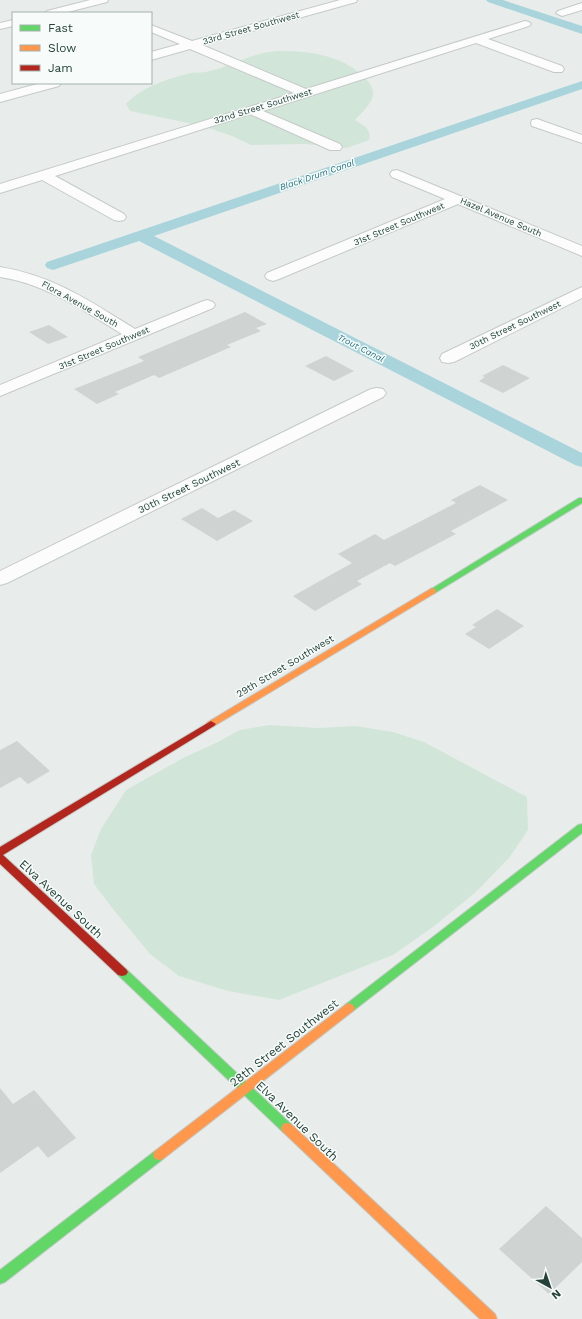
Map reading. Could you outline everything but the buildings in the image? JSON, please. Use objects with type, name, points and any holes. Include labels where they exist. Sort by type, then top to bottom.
[{"type":"street","name":"33rd Street Southwest","points":[[152,56],[352,0]]},
{"type":"street","points":[[55,12],[94,1],[110,10]]},
{"type":"street","points":[[562,13],[582,6]]},
{"type":"street","points":[[0,26],[12,23]]},
{"type":"street","name":"32nd Street Southwest","points":[[0,189],[525,24]]},
{"type":"street","points":[[152,28],[306,93]]},
{"type":"street","points":[[476,39],[558,69]]},
{"type":"street","points":[[0,98],[51,84]]},
{"type":"street","points":[[251,110],[335,148]]},
{"type":"street","points":[[537,123],[582,139]]},
{"type":"street","name":"Hazel Avenue South","points":[[397,174],[582,250]]},
{"type":"street","points":[[43,175],[119,217]]},
{"type":"street","name":"31st Street Southwest","points":[[273,276],[458,199]]},
{"type":"street","name":"Flora Avenue South","points":[[0,272],[27,277],[52,287],[134,335]]},
{"type":"street","name":"30th Street Southwest","points":[[448,358],[582,292]]},
{"type":"street","name":"31st Street Southwest","points":[[0,391],[207,305]]},
{"type":"street","name":"30th Street Southwest","points":[[0,579],[377,393]]},
{"type":"street","name":"29th Street Southwest","points":[[0,852],[582,500]]},
{"type":"street","name":"28th Street Southwest","points":[[0,1278],[582,828]]},
{"type":"street","name":"Elva Avenue South","points":[[0,858],[490,1319]]},
{"type":"green space","points":[[277,51],[312,53],[336,59],[347,64],[366,79],[372,88],[372,98],[355,120],[368,130],[370,136],[369,140],[347,148],[305,144],[251,145],[232,136],[203,126],[130,111],[126,104],[132,98],[156,84],[191,73],[208,72],[259,54]]},
{"type":"green space","points":[[269,725],[318,728],[356,726],[393,732],[424,742],[527,797],[528,830],[509,858],[476,892],[433,927],[393,955],[279,1000],[228,991],[179,976],[150,954],[94,884],[91,855],[101,829],[126,790],[185,757],[240,730]]},
{"type":"waterway","points":[[492,0],[582,30]]},
{"type":"waterway","name":"Black Drum Canal","points":[[140,235],[582,85]]},
{"type":"waterway","name":"Black Drum Canal","points":[[53,265],[140,235]]},
{"type":"waterway","name":"Trout Canal","points":[[140,235],[582,461]]},
{"type":"traffic: fast","points":[[432,591],[582,500]]},
{"type":"traffic: fast","points":[[349,1008],[582,828]]},
{"type":"traffic: fast","points":[[122,972],[287,1128]]},
{"type":"traffic: fast","points":[[0,1278],[159,1155]]},
{"type":"traffic: slow","points":[[211,724],[432,591]]},
{"type":"traffic: slow","points":[[159,1155],[349,1008]]},
{"type":"traffic: slow","points":[[287,1128],[490,1319]]},
{"type":"traffic: jam","points":[[0,852],[211,724]]},
{"type":"traffic: jam","points":[[0,858],[122,972]]}]
